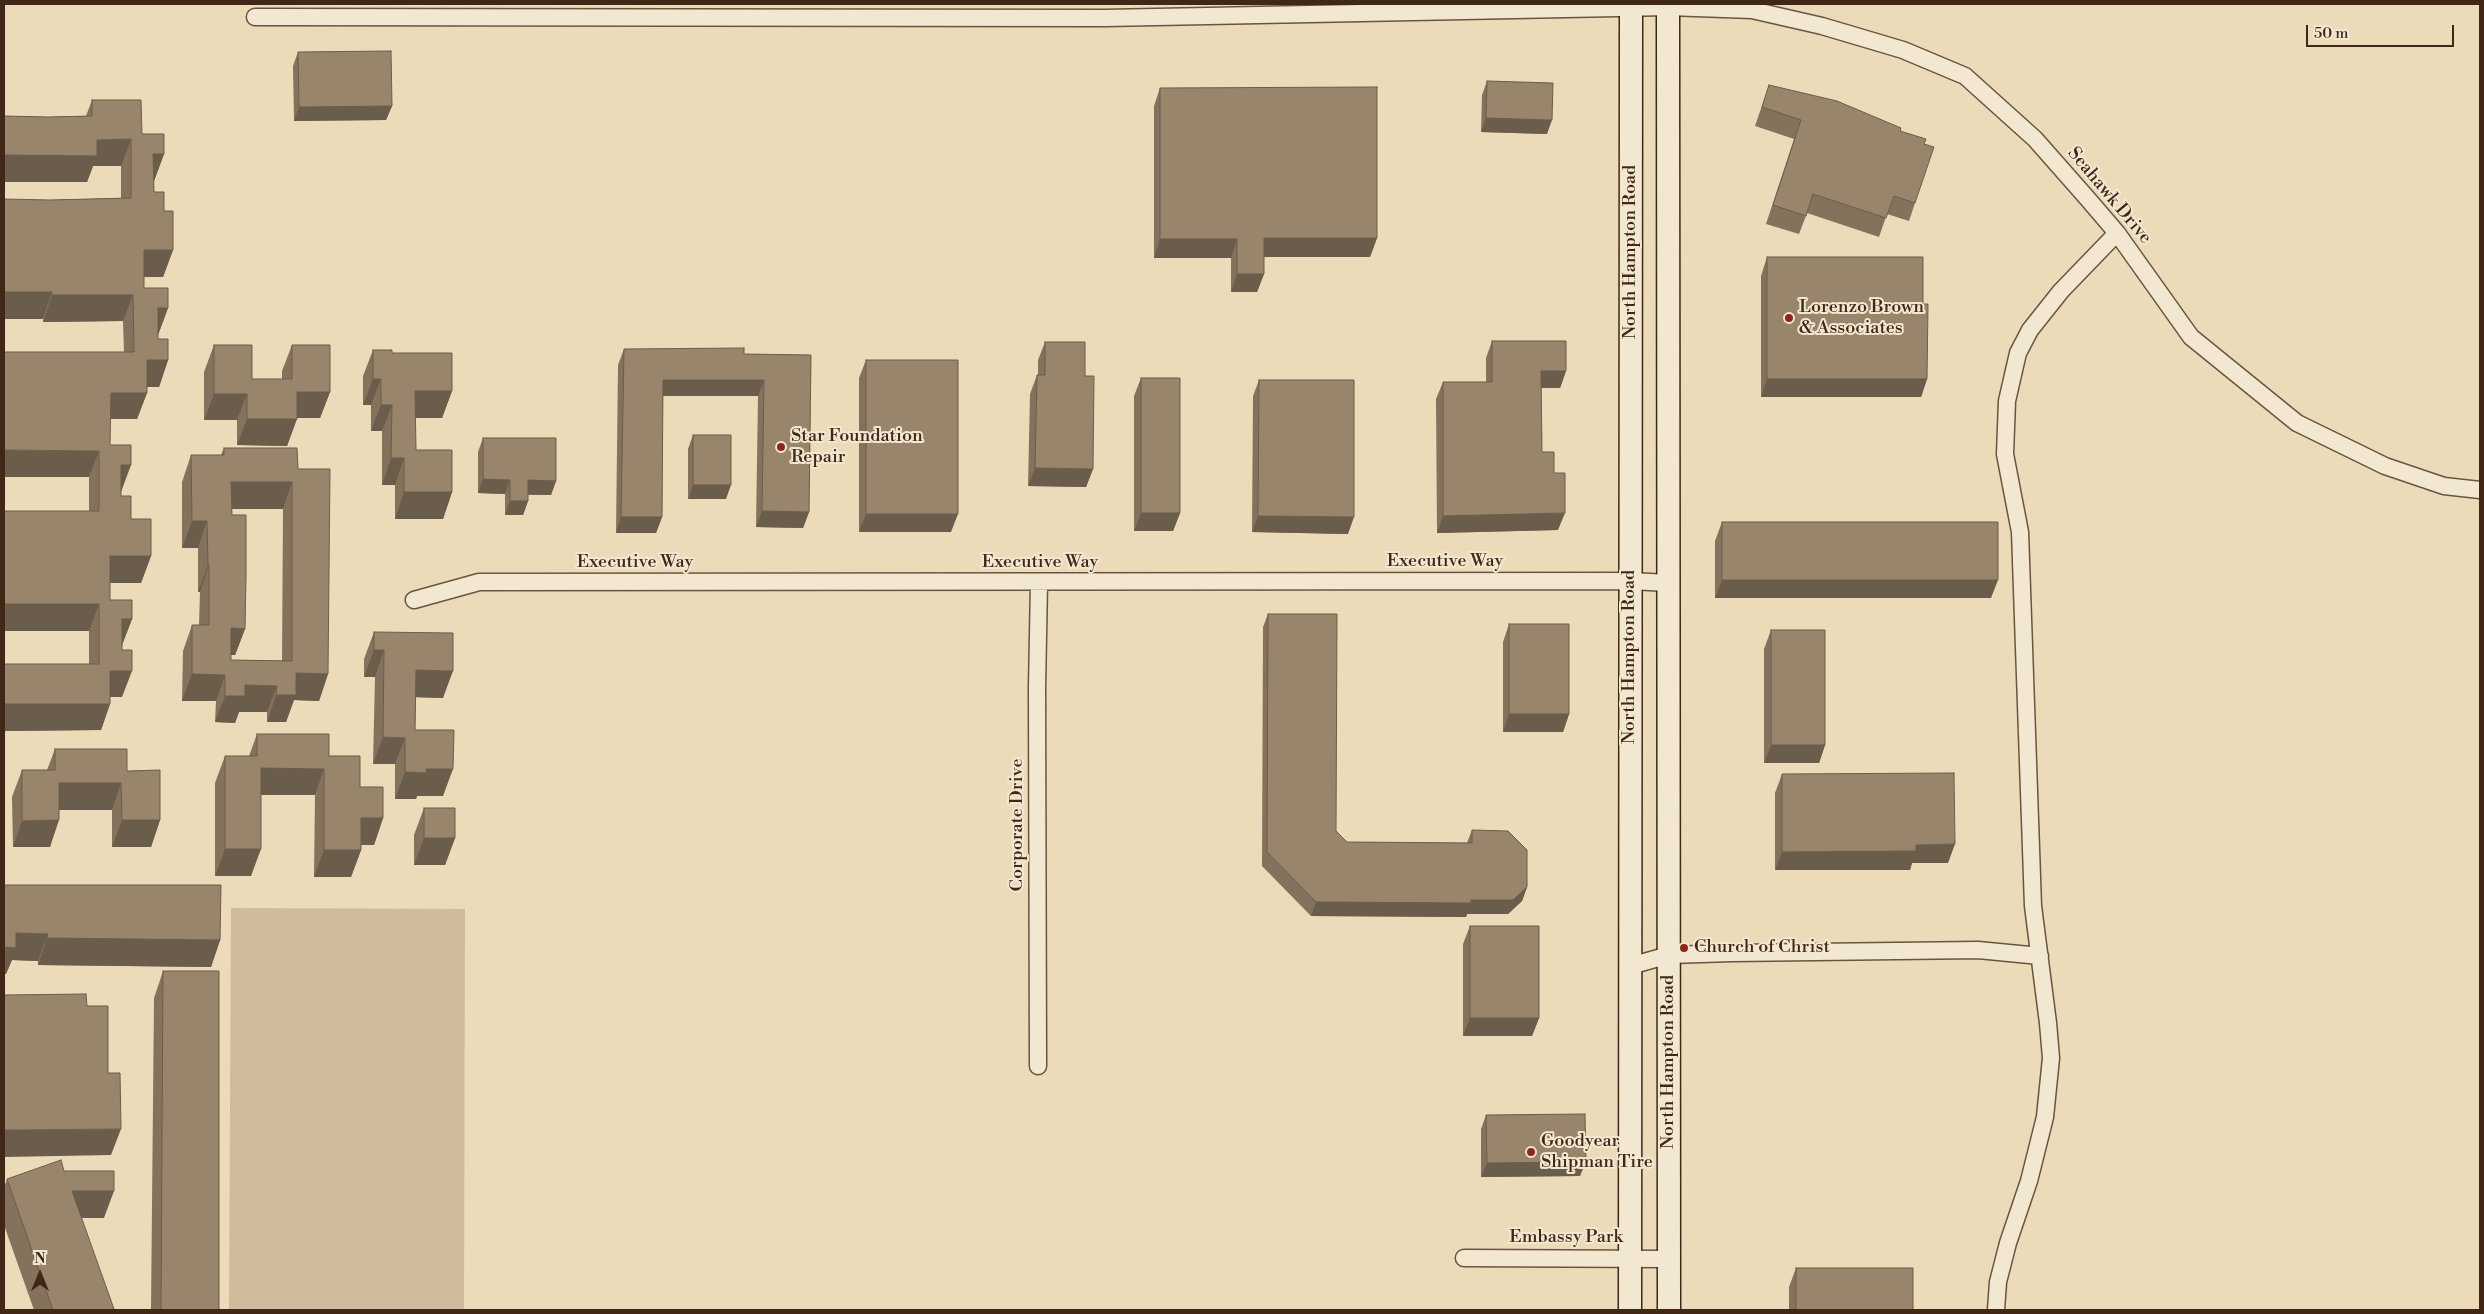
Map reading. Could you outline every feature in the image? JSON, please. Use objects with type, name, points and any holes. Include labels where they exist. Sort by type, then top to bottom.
[{"type":"main road","name":"North Hampton Road","points":[[1668,5],[1669,1310]]},
{"type":"main road","name":"North Hampton Road","points":[[1630,1310],[1631,6]]},
{"type":"street","name":"Seahawk Drive","points":[[255,17],[1105,18],[1668,5],[1752,10],[1822,26],[1903,50],[1966,76],[2035,139],[2117,233],[2191,337],[2297,423],[2385,466],[2444,486],[2480,490]]},
{"type":"street","points":[[1996,1310],[1998,1282],[2008,1243],[2029,1181],[2044,1117],[2051,1058],[2033,906],[2020,532],[2005,454],[2007,401],[2018,353],[2030,330],[2061,291],[2117,233]]},
{"type":"street","name":"Executive Way","points":[[414,600],[479,582],[1630,581],[1668,583]]},
{"type":"street","name":"Corporate Drive","points":[[1038,1066],[1037,688],[1040,583]]},
{"type":"street","points":[[1630,966],[1669,955],[1978,950],[2040,956]]},
{"type":"street","name":"Embassy Park","points":[[1464,1258],[1669,1259]]},
{"type":"shaded area","points":[[231,908],[465,909],[464,1310],[229,1310]]},
{"type":"building","points":[[391,51],[392,106],[299,107],[298,52]]},
{"type":"building","points":[[1487,81],[1553,83],[1552,120],[1486,118]]},
{"type":"building","points":[[1769,85],[1837,101],[1901,128],[1900,131],[1926,139],[1924,144],[1934,147],[1915,203],[1894,196],[1886,218],[1813,194],[1806,216],[1773,205],[1801,120],[1762,107]]},
{"type":"building","points":[[1377,87],[1377,238],[1264,238],[1264,274],[1237,274],[1237,239],[1160,239],[1160,88]]},
{"type":"building","points":[[92,100],[141,100],[142,134],[164,134],[164,154],[153,154],[154,192],[164,192],[164,211],[173,211],[173,250],[144,250],[144,288],[168,288],[168,308],[158,308],[158,339],[168,339],[168,360],[147,360],[147,393],[111,393],[110,445],[131,445],[131,465],[121,465],[121,496],[131,496],[131,519],[151,519],[151,556],[110,556],[110,600],[132,600],[132,619],[122,619],[122,650],[132,650],[132,671],[110,671],[110,704],[4,704],[4,664],[99,664],[99,604],[4,604],[4,511],[99,511],[99,451],[4,450],[4,352],[134,352],[133,295],[52,295],[52,292],[4,292],[4,199],[131,198],[131,139],[97,140],[97,156],[4,155],[4,116],[92,116]]},
{"type":"building","points":[[1767,257],[1923,257],[1923,304],[1928,304],[1927,379],[1767,379]]},
{"type":"building","points":[[1492,341],[1566,341],[1566,371],[1541,371],[1542,452],[1554,452],[1554,473],[1565,473],[1565,513],[1443,516],[1443,382],[1492,382]]},
{"type":"building","points":[[1045,342],[1085,342],[1085,376],[1094,376],[1093,469],[1035,468],[1037,375],[1045,375]]},
{"type":"building","points":[[214,345],[252,345],[252,379],[292,379],[292,345],[330,345],[330,392],[297,392],[297,419],[247,419],[247,394],[214,394]]},
{"type":"building","points":[[744,348],[744,354],[811,355],[809,512],[762,511],[764,380],[663,380],[662,517],[621,517],[624,349]]},
{"type":"building","points":[[373,350],[392,350],[392,353],[452,353],[452,391],[415,391],[416,450],[452,450],[452,492],[404,492],[404,458],[391,458],[392,405],[381,405],[381,379],[373,379]]},
{"type":"building","points":[[866,360],[958,360],[958,514],[866,514]]},
{"type":"building","points":[[1141,378],[1180,378],[1180,513],[1141,513]]},
{"type":"building","points":[[1259,380],[1354,380],[1354,517],[1258,516]]},
{"type":"building","points":[[693,435],[731,435],[731,485],[693,485]]},
{"type":"building","points":[[483,438],[556,438],[556,481],[528,480],[528,501],[510,501],[510,480],[483,479]]},
{"type":"building","points":[[224,448],[297,448],[298,469],[330,469],[328,674],[296,673],[296,695],[276,695],[277,686],[245,685],[245,696],[225,696],[225,675],[192,674],[192,625],[209,625],[209,565],[207,521],[192,521],[191,455],[224,455]],"holes":[[[231,482],[292,482],[292,661],[231,660],[231,628],[245,629],[246,577],[246,515],[232,515]]]},
{"type":"building","points":[[1722,522],[1998,522],[1998,580],[1722,580]]},
{"type":"building","points":[[1268,614],[1337,614],[1336,831],[1347,842],[1472,843],[1472,830],[1508,831],[1527,850],[1527,887],[1513,900],[1471,900],[1471,903],[1316,902],[1267,852]]},
{"type":"building","points":[[1509,624],[1569,624],[1569,714],[1509,714]]},
{"type":"building","points":[[1771,630],[1825,630],[1825,745],[1771,745]]},
{"type":"building","points":[[374,632],[453,633],[453,671],[416,670],[415,730],[454,730],[453,769],[426,769],[426,773],[405,772],[405,738],[383,737],[384,650],[374,650]]},
{"type":"building","points":[[257,734],[329,734],[329,756],[360,756],[360,787],[383,787],[383,818],[361,818],[361,850],[324,850],[324,769],[261,768],[261,849],[225,849],[225,756],[257,756]]},
{"type":"building","points":[[55,749],[127,749],[127,771],[160,770],[160,820],[122,820],[121,783],[59,783],[59,820],[22,821],[22,770],[55,770]]},
{"type":"building","points":[[1954,773],[1955,844],[1916,845],[1916,851],[1782,852],[1782,774]]},
{"type":"building","points":[[424,808],[455,808],[455,838],[424,838]]},
{"type":"building","points":[[4,885],[221,885],[220,940],[47,938],[48,934],[16,933],[16,948],[4,947]]},
{"type":"building","points":[[1470,926],[1539,926],[1539,1018],[1470,1018]]},
{"type":"building","points":[[163,971],[219,971],[219,1310],[161,1310]]},
{"type":"building","points":[[86,994],[87,1006],[108,1006],[108,1073],[120,1073],[121,1129],[4,1130],[4,995]]},
{"type":"building","name":"Goodyear Shipman Tire","points":[[1585,1114],[1586,1162],[1487,1163],[1486,1115]]},
{"type":"building","points":[[61,1160],[64,1171],[114,1171],[114,1191],[72,1191],[114,1309],[53,1310],[7,1179]]},
{"type":"building","points":[[1796,1268],[1913,1268],[1913,1310],[1796,1310]]},
{"type":"place","name":"Lorenzo Brown & Associates","points":[[1789,318]]},
{"type":"place","name":"Star Foundation Repair","points":[[781,447]]},
{"type":"place","name":"Church of Christ","points":[[1684,948]]},
{"type":"place","name":"Goodyear Shipman Tire","points":[[1531,1152]]}]
